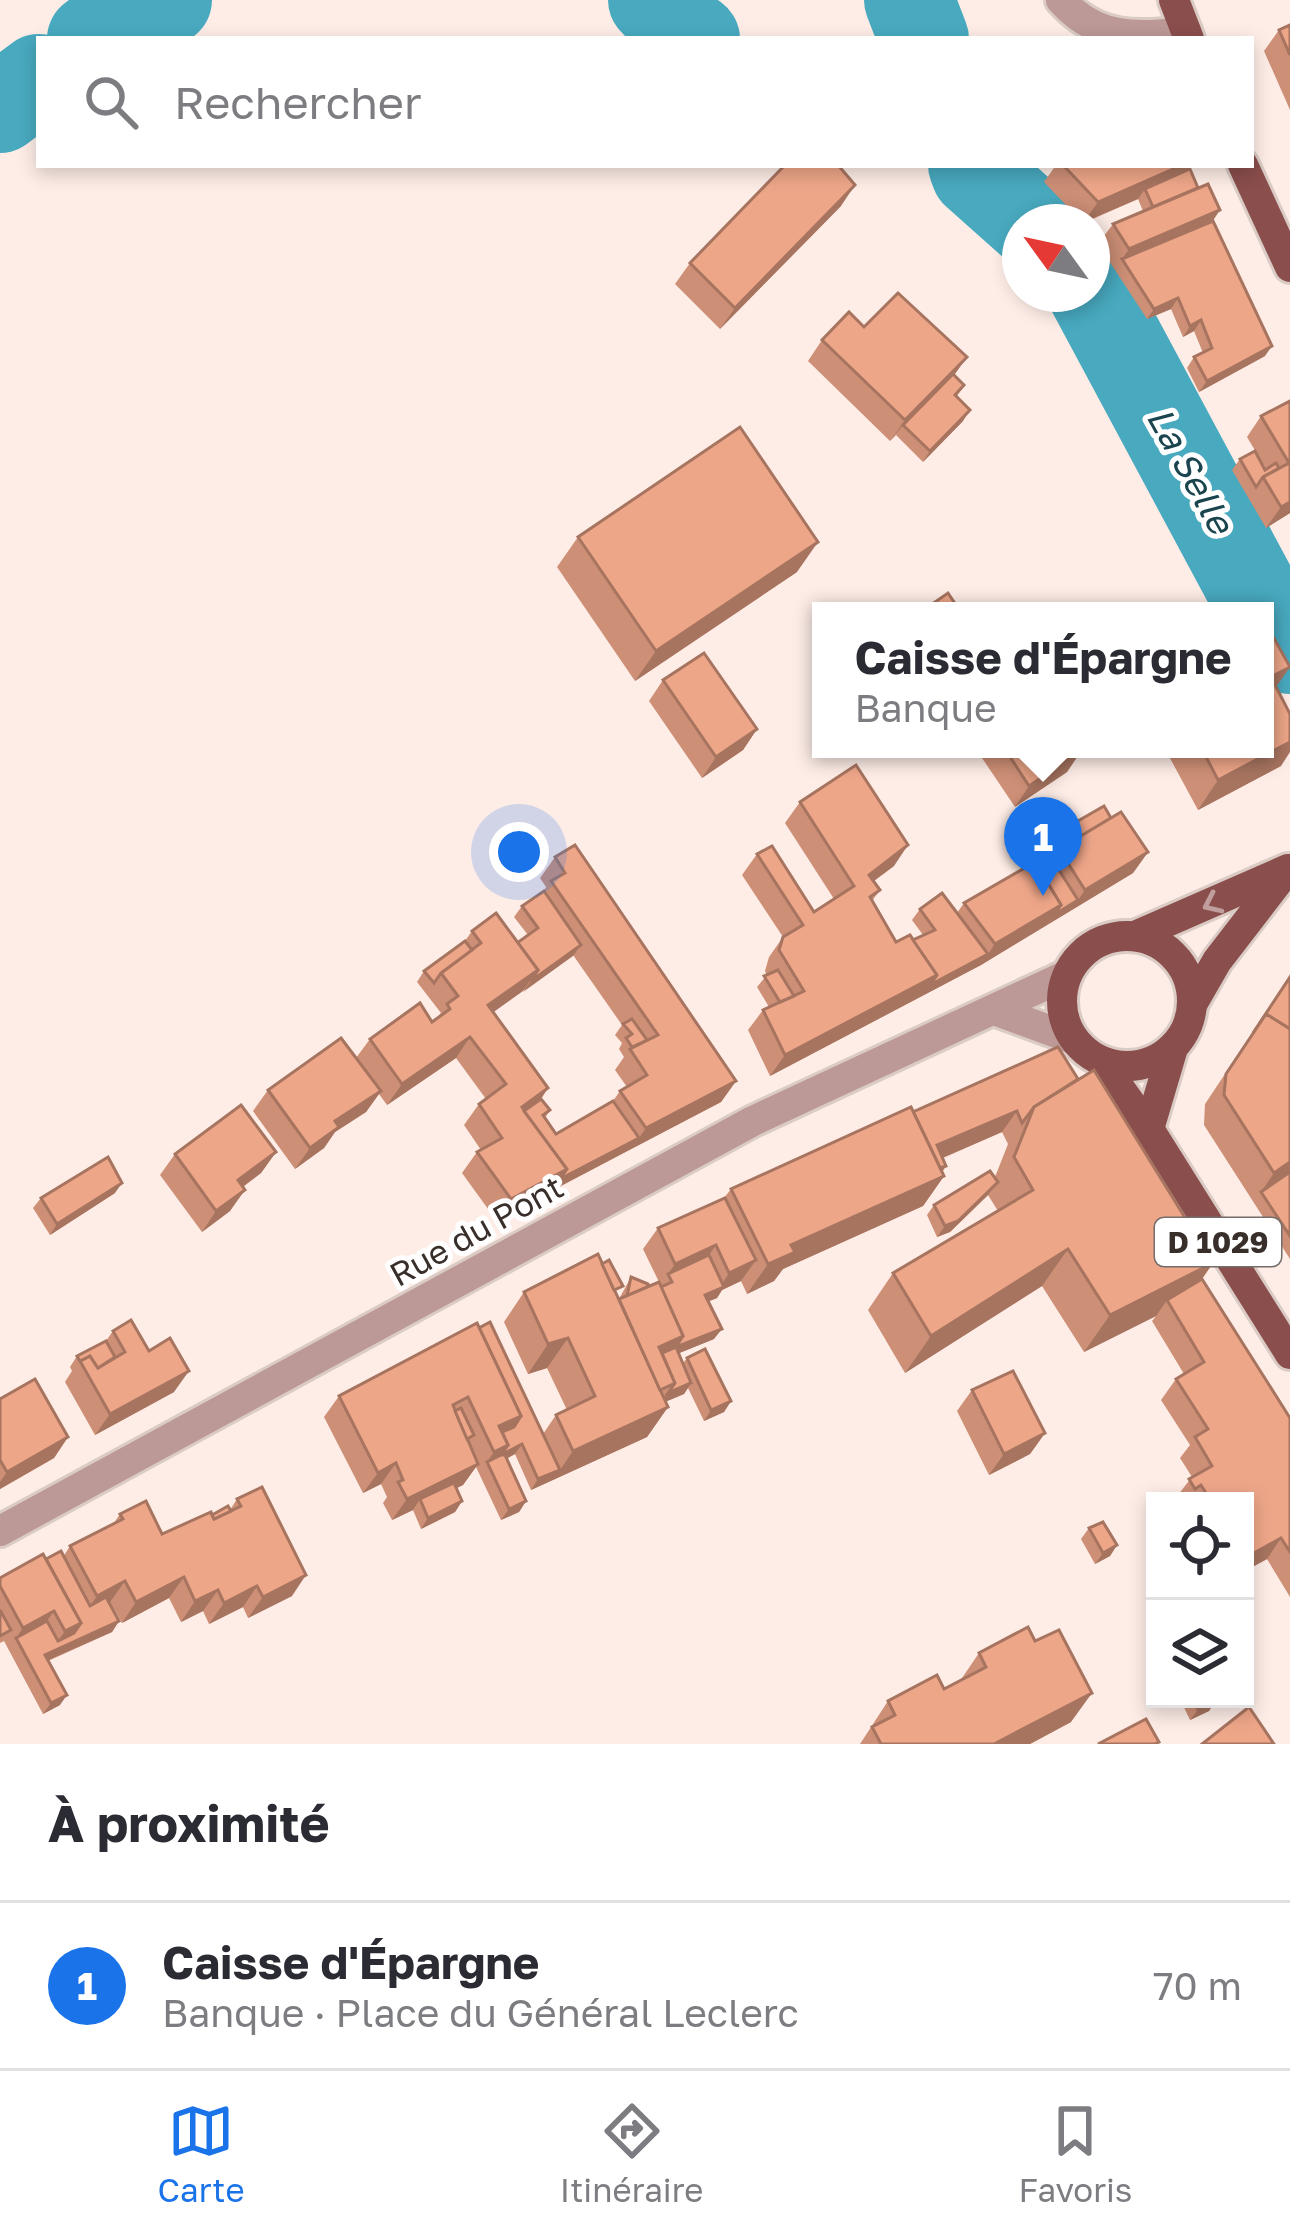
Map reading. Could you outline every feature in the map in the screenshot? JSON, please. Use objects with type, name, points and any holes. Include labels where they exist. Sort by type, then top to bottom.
[{"type":"main road","points":[[1174,0],[1188,35]]},
{"type":"main road","points":[[1244,168],[1290,267]]},
{"type":"main road","points":[[1173,1048],[1151,1063],[1126,1067],[1101,1062],[1073,1039],[1062,997],[1078,957],[1095,944],[1172,923],[1289,868]]},
{"type":"main road","points":[[1149,1129],[1173,1048],[1191,1018],[1194,1001],[1217,961],[1289,868]]},
{"type":"main road","points":[[1135,936],[1170,951],[1190,981],[1194,1001]]},
{"type":"main road","name":"D 1029","points":[[1101,1062],[1149,1129],[1290,1354]]},
{"type":"street","points":[[1061,0],[1089,26],[1126,36]]},
{"type":"street","name":"Rue du Pont","points":[[0,1531],[753,1121],[1067,975]]},
{"type":"street","points":[[994,1010],[1073,1039]]},
{"type":"building","points":[[1290,25],[1290,55],[1279,30]]},
{"type":"building","points":[[782,168],[841,168],[855,185],[735,308],[690,263]]},
{"type":"building","points":[[1066,168],[1175,168],[1098,202]]},
{"type":"building","points":[[1190,169],[1198,188],[1153,207],[1145,189]]},
{"type":"building","points":[[1208,184],[1220,210],[1129,249],[1113,224]]},
{"type":"building","points":[[1213,221],[1272,346],[1207,381],[1194,357],[1212,348],[1201,320],[1190,326],[1178,298],[1154,309],[1122,259]]},
{"type":"building","points":[[898,293],[967,357],[905,420],[822,340],[849,312],[864,327]]},
{"type":"building","points":[[953,374],[964,385],[955,395],[970,410],[930,451],[903,425]]},
{"type":"building","points":[[1290,401],[1290,502],[1281,507],[1263,477],[1289,463],[1261,416]]},
{"type":"building","points":[[740,427],[818,542],[656,651],[578,537]]},
{"type":"building","points":[[1255,451],[1265,470],[1276,463],[1279,468],[1256,487],[1240,459]]},
{"type":"building","points":[[1274,638],[1290,667],[1274,675]]},
{"type":"building","points":[[704,653],[757,729],[716,757],[663,680]]},
{"type":"building","points":[[1274,683],[1290,714],[1290,742],[1274,750]]},
{"type":"building","points":[[1011,758],[1071,758],[1029,786]]},
{"type":"building","points":[[1207,758],[1260,758],[1218,780]]},
{"type":"building","points":[[856,765],[908,845],[869,875],[880,890],[870,897],[896,942],[910,935],[937,975],[785,1055],[763,1010],[804,991],[779,950],[783,937],[803,925],[757,854],[772,846],[814,912],[854,886],[800,802]]},
{"type":"building","points":[[1104,806],[1111,818],[1058,851],[1050,837]]},
{"type":"building","points":[[1121,812],[1148,852],[1085,890],[1059,849]]},
{"type":"building","points":[[575,845],[736,1081],[646,1128],[620,1091],[647,1075],[630,1049],[658,1035],[551,881],[565,873],[555,857]]},
{"type":"building","points":[[1052,859],[1078,900],[1054,915],[1061,905],[1038,867]]},
{"type":"building","points":[[1035,862],[1061,905],[995,944],[964,903]]},
{"type":"building","points":[[544,891],[581,945],[531,981],[538,970],[517,943],[538,928],[522,906]]},
{"type":"building","points":[[942,893],[988,954],[930,985],[937,975],[913,940],[935,930],[920,909]]},
{"type":"building","points":[[496,913],[538,970],[488,1005],[548,1088],[522,1107],[567,1169],[511,1199],[477,1152],[502,1138],[479,1104],[506,1084],[470,1037],[402,1084],[370,1039],[420,1003],[432,1022],[450,1009],[447,1004],[458,996],[441,973],[481,943],[472,931]]},
{"type":"building","points":[[465,941],[472,950],[434,983],[424,971]]},
{"type":"building","points":[[778,970],[794,996],[780,1002],[764,976]]},
{"type":"building","points":[[1290,977],[1290,1029],[1266,1014],[1253,1033]]},
{"type":"building","points":[[1266,1014],[1290,1029],[1290,1162],[1274,1173],[1224,1095],[1226,1074]]},
{"type":"building","points":[[632,1019],[647,1040],[632,1047],[626,1038],[632,1034],[623,1024]]},
{"type":"building","points":[[341,1038],[381,1091],[335,1121],[339,1127],[310,1148],[268,1090]]},
{"type":"building","points":[[1058,1047],[1078,1079],[1034,1107],[1022,1123],[1017,1111],[937,1145],[946,1166],[940,1168],[913,1112]]},
{"type":"building","points":[[1094,1070],[1213,1263],[1110,1315],[1068,1249],[931,1336],[893,1273],[1033,1190],[1014,1157],[1034,1107]]},
{"type":"building","points":[[541,1099],[550,1110],[543,1115],[556,1134],[613,1101],[639,1138],[560,1179],[567,1169],[524,1111]]},
{"type":"building","points":[[241,1105],[276,1152],[238,1180],[245,1190],[216,1211],[175,1154]]},
{"type":"building","points":[[911,1107],[944,1176],[791,1245],[795,1252],[768,1264],[731,1189]]},
{"type":"building","points":[[108,1157],[122,1183],[57,1224],[41,1198]]},
{"type":"building","points":[[990,1171],[998,1182],[958,1221],[945,1226],[934,1205]]},
{"type":"building","points":[[1290,1172],[1290,1236],[1261,1192]]},
{"type":"building","points":[[725,1198],[756,1260],[729,1273],[716,1245],[675,1264],[658,1228]]},
{"type":"building","points":[[598,1254],[668,1407],[573,1451],[556,1415],[595,1396],[568,1338],[548,1344],[524,1292]]},
{"type":"building","points":[[709,1255],[724,1287],[705,1295],[722,1329],[676,1347],[683,1336],[661,1287],[672,1282],[668,1274]]},
{"type":"building","points":[[609,1260],[623,1286],[614,1290],[602,1264]]},
{"type":"building","points":[[631,1277],[648,1284],[649,1286],[627,1296]]},
{"type":"building","points":[[1202,1279],[1290,1418],[1290,1552],[1281,1538],[1254,1553],[1254,1492],[1205,1492],[1201,1485],[1195,1489],[1189,1479],[1212,1466],[1195,1437],[1208,1429],[1176,1379],[1204,1362],[1167,1300]]},
{"type":"building","points":[[659,1282],[683,1336],[659,1347],[675,1383],[660,1390],[619,1299]]},
{"type":"building","points":[[131,1320],[149,1351],[170,1338],[189,1371],[110,1414],[80,1361],[90,1356],[98,1368],[125,1352],[113,1331]]},
{"type":"building","points":[[490,1322],[560,1470],[538,1479],[522,1444],[501,1455],[508,1445],[502,1432],[514,1427],[521,1416],[479,1328]]},
{"type":"building","points":[[477,1323],[521,1416],[499,1426],[508,1445],[494,1452],[468,1397],[453,1405],[478,1464],[407,1499],[398,1482],[403,1480],[396,1463],[378,1473],[339,1396]]},
{"type":"building","points":[[106,1341],[115,1357],[98,1368],[90,1356],[80,1361],[77,1356]]},
{"type":"building","points":[[676,1347],[691,1383],[668,1393],[675,1383],[662,1353]]},
{"type":"building","points":[[705,1349],[731,1401],[711,1410],[687,1358]]},
{"type":"building","points":[[1013,1371],[1045,1433],[1004,1454],[972,1390]]},
{"type":"building","points":[[35,1379],[68,1437],[7,1472],[0,1460],[0,1399]]},
{"type":"building","points":[[461,1408],[474,1435],[467,1439],[455,1411]]},
{"type":"building","points":[[501,1455],[526,1501],[509,1509],[487,1462]]},
{"type":"building","points":[[454,1483],[462,1501],[428,1518],[420,1499]]},
{"type":"building","points":[[262,1487],[306,1575],[263,1597],[257,1586],[224,1603],[218,1590],[195,1601],[184,1577],[136,1602],[125,1581],[97,1596],[70,1546],[123,1519],[120,1514],[146,1501],[162,1534],[211,1512],[214,1519],[241,1506],[237,1499]]},
{"type":"building","points":[[228,1506],[231,1511],[214,1519],[212,1515]]},
{"type":"building","points":[[1103,1522],[1117,1545],[1103,1553],[1089,1528]]},
{"type":"building","points":[[61,1551],[90,1606],[106,1597],[119,1621],[45,1655],[67,1695],[51,1703],[16,1638],[47,1621],[58,1641],[81,1623],[46,1559]]},
{"type":"building","points":[[43,1554],[81,1623],[65,1631],[54,1611],[23,1628],[0,1586],[0,1578]]},
{"type":"building","points":[[0,1610],[11,1630],[0,1636]]},
{"type":"building","points":[[1028,1627],[1035,1641],[1059,1630],[1092,1693],[994,1744],[881,1744],[872,1727],[895,1715],[888,1701],[937,1675],[944,1689],[986,1667],[979,1653]]},
{"type":"building","points":[[1250,1708],[1274,1744],[1202,1744]]},
{"type":"building","points":[[1146,1719],[1159,1742],[1098,1744]]},
{"type":"waterway","name":"La Selle","points":[[96,36],[139,3],[167,0]]},
{"type":"waterway","name":"La Selle","points":[[653,0],[691,36]]},
{"type":"waterway","name":"La Selle","points":[[909,0],[923,36]]},
{"type":"waterway","name":"La Selle","points":[[0,108],[36,81]]},
{"type":"waterway","name":"La Selle","points":[[974,168],[1011,204]]},
{"type":"waterway","name":"La Selle","points":[[1103,312],[1260,602]]},
{"type":"waterway","name":"La Selle","points":[[1274,624],[1290,649]]},
{"type":"place","name":"Caisse d'Épargne","points":[[1043,896]]}]
